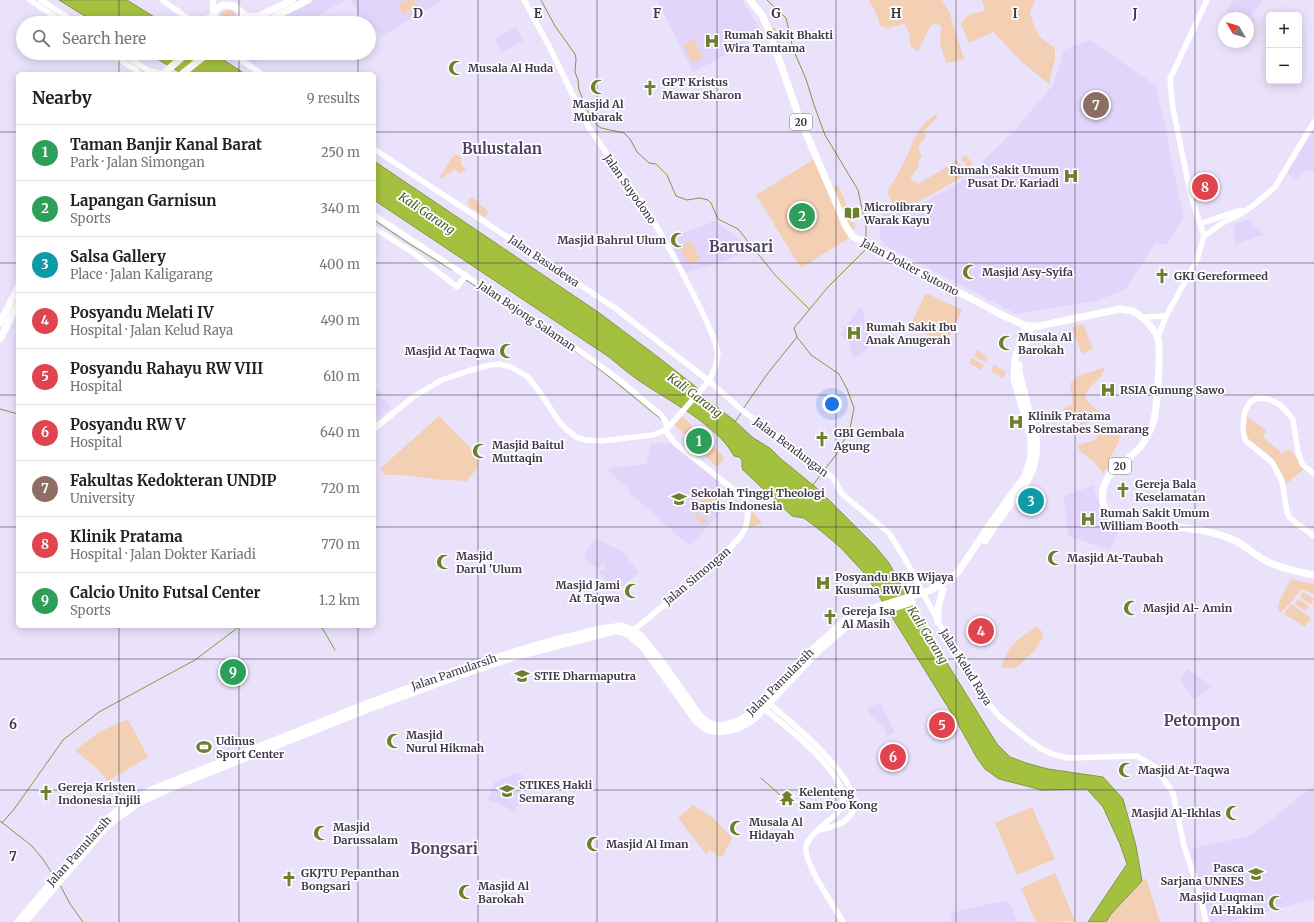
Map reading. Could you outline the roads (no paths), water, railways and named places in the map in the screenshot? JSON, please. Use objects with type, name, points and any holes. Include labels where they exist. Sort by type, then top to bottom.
[{"type":"highway","points":[[260,16],[292,0]]},
{"type":"highway","points":[[277,16],[308,0]]},
{"type":"highway","name":"Jalan Dokter Sutomo","points":[[750,0],[762,15],[768,28],[799,117],[846,226],[852,236],[1002,316],[1028,326]]},
{"type":"highway","points":[[214,16],[219,7],[226,5],[234,6],[242,14],[247,16]]},
{"type":"highway","points":[[164,72],[179,60]]},
{"type":"highway","points":[[184,72],[199,60]]},
{"type":"highway","points":[[0,323],[16,291]]},
{"type":"highway","points":[[0,339],[16,308]]},
{"type":"highway","points":[[922,596],[943,590],[962,574],[993,520],[1025,476],[1029,466],[1032,446],[1031,438],[1027,415],[1014,379],[1015,359],[1028,326],[1120,310],[1132,311],[1148,324],[1158,337]]},
{"type":"highway","name":"20","points":[[1158,337],[1160,351],[1159,372],[1153,423],[1143,444],[1106,480],[1102,495],[1104,507],[1107,512],[1118,524],[1131,529],[1160,526],[1178,527],[1219,535],[1238,542],[1268,563],[1289,570],[1314,575]]},
{"type":"highway","points":[[922,596],[940,586],[958,572],[972,556]]},
{"type":"highway","points":[[938,622],[938,608],[943,590]]},
{"type":"highway","name":"Jalan Pamularsih","points":[[25,922],[60,875],[111,816],[136,798],[151,790],[366,704],[460,669],[578,633],[622,626],[646,641],[699,715],[710,724],[718,725],[740,721],[764,704],[851,616],[922,596]]},
{"type":"highway","name":"Jalan Pamularsih","points":[[18,922],[52,885]]},
{"type":"main road","points":[[213,0],[213,16]]},
{"type":"street","points":[[30,0],[54,16]]},
{"type":"street","points":[[41,0],[65,16]]},
{"type":"street","points":[[162,0],[186,16]]},
{"type":"street","name":"Jalan Suyodono","points":[[524,0],[549,46],[589,128],[657,226],[700,307],[713,336],[718,353],[716,365],[707,384],[666,430]]},
{"type":"street","points":[[1158,337],[1166,316],[1195,264],[1204,236],[1191,196],[1173,109],[1170,79],[1207,0]]},
{"type":"street","points":[[120,60],[138,72]]},
{"type":"street","points":[[132,60],[149,71],[164,72]]},
{"type":"street","points":[[241,60],[259,72]]},
{"type":"street","points":[[1204,236],[1261,200],[1275,187],[1314,122]]},
{"type":"street","name":"Jalan Basudewa","points":[[376,150],[615,308],[707,384]]},
{"type":"street","points":[[1200,224],[1237,211],[1244,211]]},
{"type":"street","points":[[380,226],[458,286],[466,276]]},
{"type":"street","name":"Jalan Bojong Salaman","points":[[380,226],[466,276],[576,348],[621,381],[662,416],[666,422],[666,430]]},
{"type":"street","points":[[1141,317],[1166,316]]},
{"type":"street","points":[[376,427],[413,397],[442,380],[468,371],[499,364],[511,366],[528,377],[558,420],[569,432],[579,438],[591,441],[601,441],[653,435],[666,430]]},
{"type":"street","name":"Jalan Bendungan","points":[[707,384],[832,477],[841,493],[889,533],[904,557],[922,596]]},
{"type":"street","points":[[1314,474],[1302,464],[1298,452],[1293,420],[1288,413],[1280,404],[1268,399],[1257,398],[1250,402],[1247,406],[1242,430],[1245,440],[1272,462],[1282,481],[1289,517],[1314,536]]},
{"type":"street","name":"Jalan Simongan","points":[[630,632],[713,565],[741,536],[746,524],[748,506],[744,498],[678,446],[666,430]]},
{"type":"street","name":"Jalan Kelud Raya","points":[[922,596],[966,663],[991,708],[1000,717],[1040,748],[1052,754],[1068,758],[1137,756],[1155,767],[1173,793],[1184,844],[1200,895],[1206,922]]},
{"type":"street","points":[[764,704],[800,728],[842,776],[851,792],[854,808],[850,814],[838,825],[820,830]]},
{"type":"street","points":[[764,704],[824,763],[837,779],[842,793],[842,805],[839,811],[807,841],[806,851],[813,870],[843,922]]},
{"type":"water","points":[[59,0],[127,0],[153,16],[85,16]]},
{"type":"water","points":[[159,60],[224,60],[242,72],[180,72]]},
{"type":"water","name":"Kali Garang","points":[[376,162],[598,312],[696,387],[700,394],[735,421],[752,437],[771,449],[819,490],[875,546],[889,563],[921,621],[997,744],[1010,757],[1048,769],[1103,777],[1123,799],[1136,846],[1142,881],[1111,914],[1106,922],[1088,922],[1127,864],[1120,844],[1103,807],[1087,789],[1042,790],[999,779],[985,769],[866,575],[841,548],[804,518],[792,516],[743,470],[742,460],[739,457],[734,456],[716,434],[691,414],[638,380],[609,357],[376,201]]},
{"type":"waterway","points":[[541,0],[555,26],[575,54],[575,72],[579,90],[587,110],[597,125],[601,128],[624,133],[630,139],[637,152],[649,163],[656,164],[667,175],[676,196],[687,200],[700,198],[708,200],[711,203],[718,219],[738,229],[775,275],[809,309]]},
{"type":"waterway","points":[[767,0],[786,18],[793,49],[806,79],[825,135],[858,190],[866,227],[866,241]]},
{"type":"waterway","points":[[376,221],[452,270]]},
{"type":"waterway","points":[[743,409],[768,373],[797,337],[794,328],[828,287],[865,250],[866,246]]},
{"type":"waterway","points":[[466,280],[494,298]]},
{"type":"waterway","points":[[550,335],[584,357],[662,420]]},
{"type":"waterway","points":[[797,337],[811,355],[839,374],[847,389],[854,408],[850,429],[836,455],[825,469]]},
{"type":"waterway","points":[[0,409],[16,413]]},
{"type":"waterway","points":[[735,422],[741,413]]},
{"type":"waterway","points":[[813,485],[822,473]]},
{"type":"waterway","points":[[2,823],[15,808],[63,740],[99,712],[195,660],[237,628]]},
{"type":"waterway","points":[[322,628],[335,650]]},
{"type":"waterway","points":[[761,778],[789,803]]},
{"type":"waterway","points":[[0,821],[32,846],[54,876]]},
{"type":"waterway","points":[[60,885],[70,904],[83,922]]},
{"type":"place","name":"Rumah Sakit Bhakti Wira Tamtama","points":[[712,41]]},
{"type":"place","name":"Musala Al Huda","points":[[456,68]]},
{"type":"place","name":"Masjid Al Mubarak","points":[[598,87]]},
{"type":"place","name":"GPT Kristus Mawar Sharon","points":[[650,88]]},
{"type":"place","name":"Fakultas Kedokteran UNDIP","points":[[1096,105]]},
{"type":"place","name":"Rumah Sakit Umum Pusat Dr. Kariadi","points":[[1071,176]]},
{"type":"place","name":"Klinik Pratama","points":[[1205,187]]},
{"type":"place","name":"Microlibrary Warak Kayu","points":[[852,213]]},
{"type":"place","name":"Lapangan Garnisun","points":[[802,216]]},
{"type":"place","name":"Masjid Bahrul Ulum","points":[[678,240]]},
{"type":"place","name":"Masjid Asy-Syifa","points":[[970,272]]},
{"type":"place","name":"GKI Gereformeed","points":[[1162,276]]},
{"type":"place","name":"Rumah Sakit Ibu Anak Anugerah","points":[[854,333]]},
{"type":"place","name":"Musala Al Barokah","points":[[1006,343]]},
{"type":"place","name":"Masjid At Taqwa","points":[[507,351]]},
{"type":"place","name":"RSIA Gunung Sawo","points":[[1108,390]]},
{"type":"place","name":"Klinik Pratama Polrestabes Semarang","points":[[1016,422]]},
{"type":"place","name":"GBI Gembala Agung","points":[[822,439]]},
{"type":"place","name":"Taman Banjir Kanal Barat","points":[[699,441]]},
{"type":"place","name":"Masjid Baitul Muttaqin","points":[[480,451]]},
{"type":"place","name":"Gereja Bala Keselamatan","points":[[1123,490]]},
{"type":"place","name":"Sekolah Tinggi Theologi Baptis Indonesia","points":[[679,499]]},
{"type":"place","name":"Salsa Gallery","points":[[1031,501]]},
{"type":"place","name":"Rumah Sakit Umum William Booth","points":[[1088,519]]},
{"type":"place","name":"Masjid At-Taubah","points":[[1055,558]]},
{"type":"place","name":"Masjid Darul 'Ulum","points":[[444,562]]},
{"type":"place","name":"Posyandu BKB Wijaya Kusuma RW VII","points":[[823,583]]},
{"type":"place","name":"Masjid Jami At Taqwa","points":[[632,591]]},
{"type":"place","name":"Masjid Al- Amin","points":[[1131,608]]},
{"type":"place","name":"Gereja Isa Al Masih","points":[[830,617]]},
{"type":"place","name":"Posyandu Melati IV","points":[[981,631]]},
{"type":"place","name":"Calcio Unito Futsal Center","points":[[233,672]]},
{"type":"place","name":"STIE Dharmaputra","points":[[522,676]]},
{"type":"place","name":"Posyandu Rahayu RW VIII","points":[[942,725]]},
{"type":"place","name":"Masjid Nurul Hikmah","points":[[394,741]]},
{"type":"place","name":"Udinus Sport Center","points":[[204,747]]},
{"type":"place","name":"Posyandu RW V","points":[[893,757]]},
{"type":"place","name":"Masjid At-Taqwa","points":[[1126,770]]},
{"type":"place","name":"STIKES Hakli Semarang","points":[[507,791]]},
{"type":"place","name":"Gereja Kristen Indonesia Injili","points":[[46,793]]},
{"type":"place","name":"Kelenteng Sam Poo Kong","points":[[787,798]]},
{"type":"place","name":"Masjid Al-Ikhlas","points":[[1233,813]]},
{"type":"place","name":"Musala Al Hidayah","points":[[737,828]]},
{"type":"place","name":"Masjid Darussalam","points":[[321,833]]},
{"type":"place","name":"Masjid Al Iman","points":[[594,844]]},
{"type":"place","name":"Pasca Sarjana UNNES","points":[[1256,874]]},
{"type":"place","name":"GKJTU Pepanthan Bongsari","points":[[289,879]]},
{"type":"place","name":"Masjid Al Barokah","points":[[466,892]]},
{"type":"place","name":"Masjid Luqman Al-Hakim","points":[[1276,903]]},
{"type":"district","name":"Bulustalan","points":[[502,148]]},
{"type":"district","name":"Barusari","points":[[741,246]]},
{"type":"district","name":"Petompon","points":[[1202,720]]},
{"type":"district","name":"Bongsari","points":[[444,848]]}]
